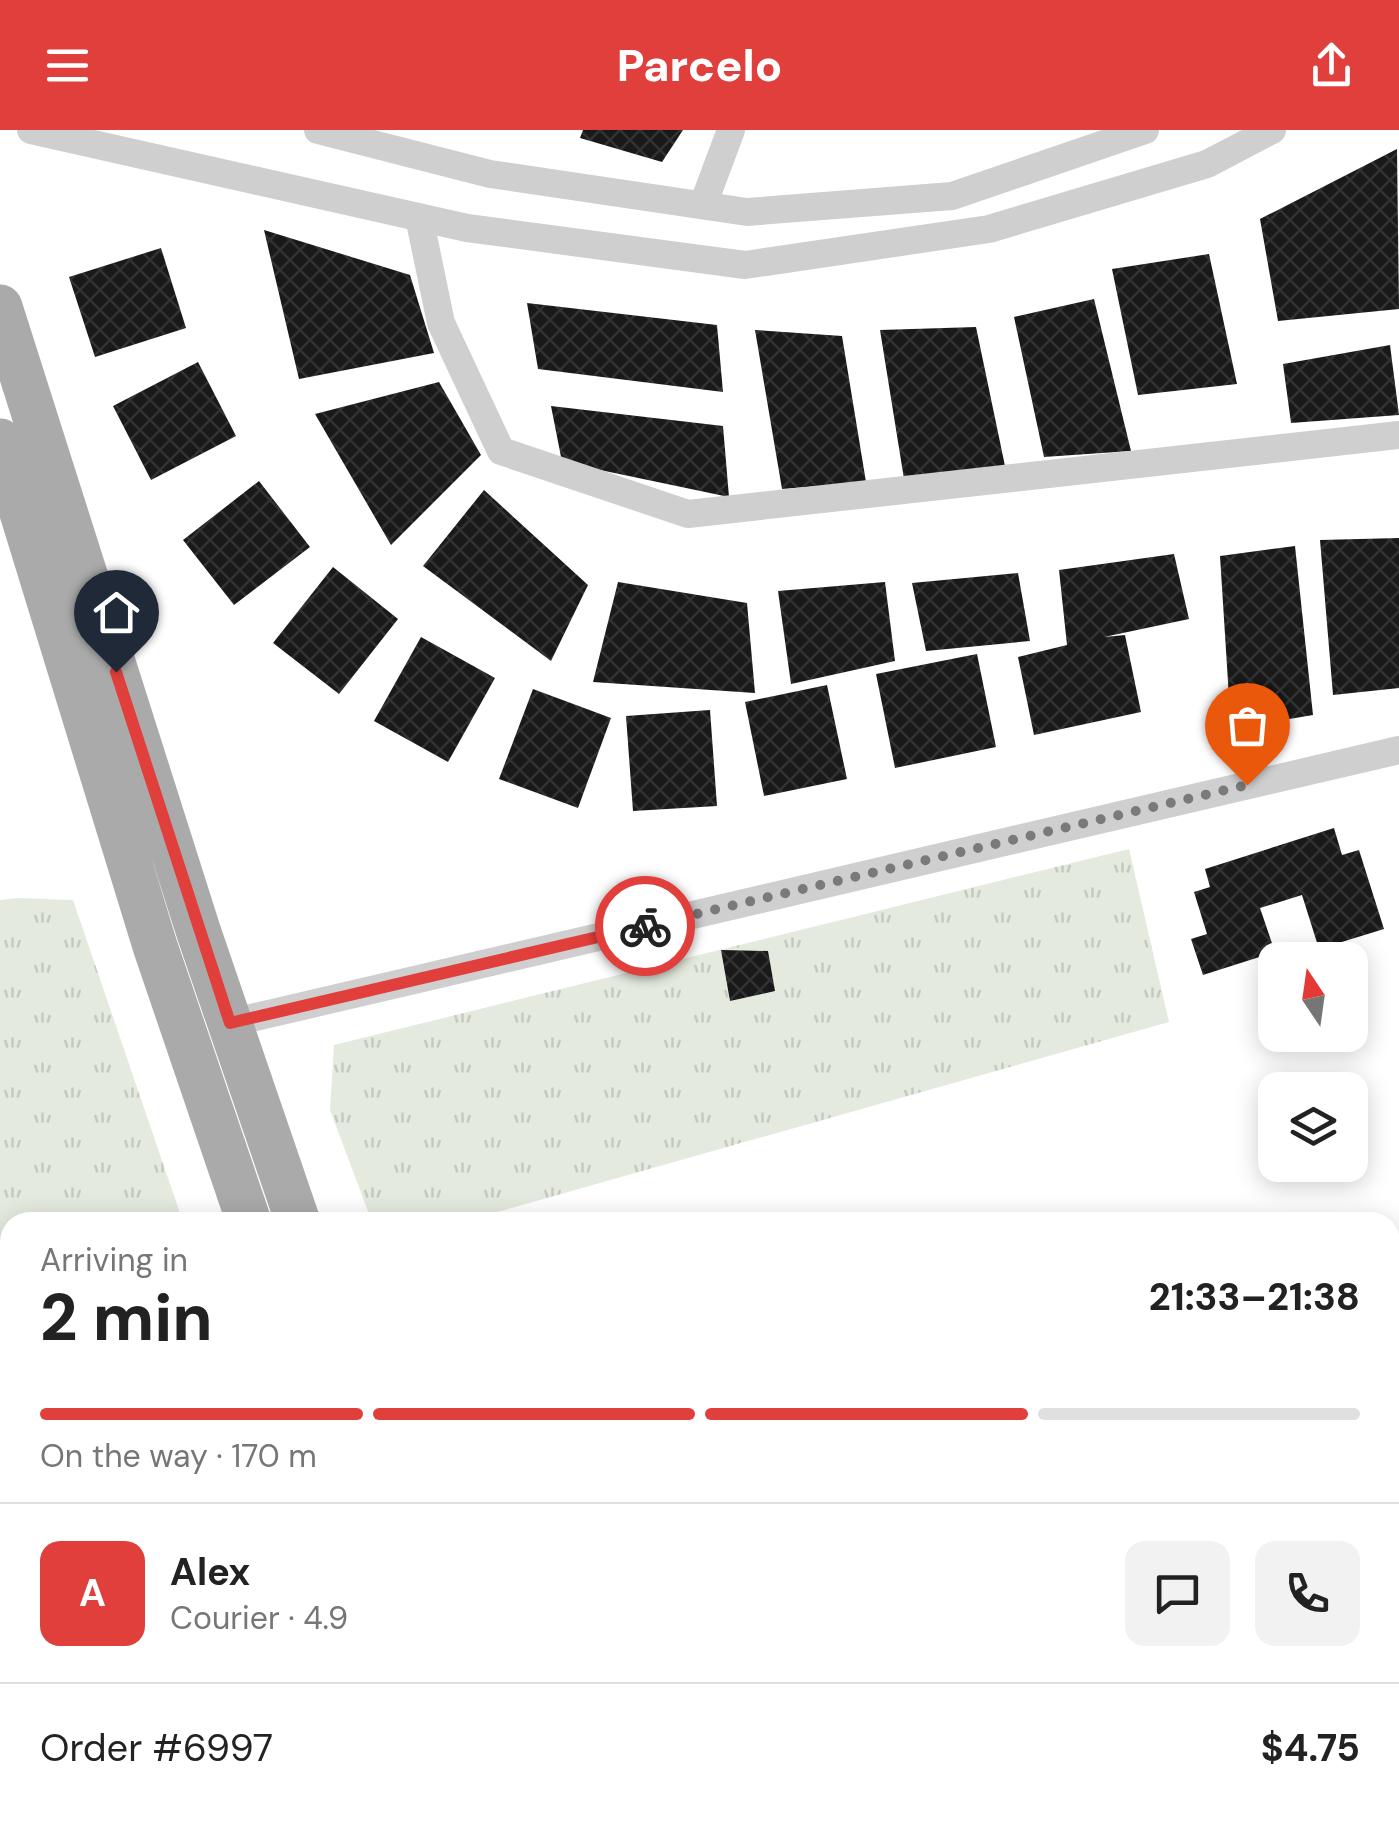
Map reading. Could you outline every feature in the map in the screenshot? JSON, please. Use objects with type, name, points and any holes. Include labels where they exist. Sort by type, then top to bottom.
[{"type":"main road","points":[[0,307],[295,1212]]},
{"type":"main road","points":[[0,441],[156,946],[246,1212]]},
{"type":"street","points":[[31,130],[467,228],[745,265],[990,229],[1207,164],[1272,130]]},
{"type":"street","points":[[703,205],[730,130]]},
{"type":"street","points":[[330,132],[490,174],[747,212],[952,196],[1145,130]]},
{"type":"street","points":[[419,217],[441,323],[501,450],[688,514],[1399,435]]},
{"type":"street","points":[[230,1023],[1399,750]]},
{"type":"green space","points":[[1129,849],[1169,1022],[497,1212],[368,1212],[330,1110],[334,1045]]},
{"type":"green space","points":[[0,900],[73,900],[180,1212],[0,1212]]},
{"type":"building","points":[[583,130],[683,130],[662,162],[580,138]]},
{"type":"building","points":[[1397,149],[1399,309],[1278,321],[1260,219]]},
{"type":"building","points":[[264,230],[410,275],[434,353],[299,379]]},
{"type":"building","points":[[161,248],[186,328],[95,357],[69,277]]},
{"type":"building","points":[[1209,254],[1237,384],[1138,395],[1112,269]]},
{"type":"building","points":[[1094,299],[1131,451],[1044,457],[1014,317]]},
{"type":"building","points":[[527,303],[717,325],[723,392],[538,369]]},
{"type":"building","points":[[976,327],[1005,466],[904,479],[880,330]]},
{"type":"building","points":[[755,330],[842,336],[866,482],[782,489]]},
{"type":"building","points":[[1390,345],[1399,415],[1291,423],[1283,364]]},
{"type":"building","points":[[198,362],[236,436],[151,480],[113,406]]},
{"type":"building","points":[[439,382],[481,455],[391,545],[315,414]]},
{"type":"building","points":[[551,406],[723,426],[729,497],[562,462]]},
{"type":"building","points":[[259,481],[310,547],[234,605],[183,540]]},
{"type":"building","points":[[484,490],[588,585],[551,661],[423,566]]},
{"type":"building","points":[[1399,538],[1399,688],[1333,695],[1320,540]]},
{"type":"building","points":[[1295,546],[1313,715],[1231,729],[1220,556]]},
{"type":"building","points":[[1174,554],[1189,619],[1104,637],[1125,635],[1141,712],[1034,735],[1018,657],[1067,645],[1059,570]]},
{"type":"building","points":[[333,567],[398,619],[339,694],[273,643]]},
{"type":"building","points":[[1018,573],[1030,641],[926,651],[912,583]]},
{"type":"building","points":[[618,582],[747,603],[755,693],[593,682]]},
{"type":"building","points":[[885,582],[895,661],[791,684],[778,591]]},
{"type":"building","points":[[421,637],[495,678],[448,762],[374,721]]},
{"type":"building","points":[[977,654],[996,747],[895,768],[876,674]]},
{"type":"building","points":[[827,685],[847,779],[764,796],[745,702]]},
{"type":"building","points":[[533,689],[611,718],[578,808],[499,779]]},
{"type":"building","points":[[710,710],[717,806],[633,811],[626,716]]},
{"type":"building","points":[[1334,828],[1342,855],[1359,850],[1384,929],[1342,942],[1317,942],[1302,895],[1260,908],[1272,942],[1258,942],[1258,957],[1203,975],[1191,939],[1207,934],[1194,892],[1210,887],[1205,869]]},
{"type":"building","points":[[721,950],[768,951],[775,991],[730,1001]]},
{"type":"way so far","points":[[645,926],[1247,785]]},
{"type":"route","points":[[116,672],[230,1023],[645,926]]}]
